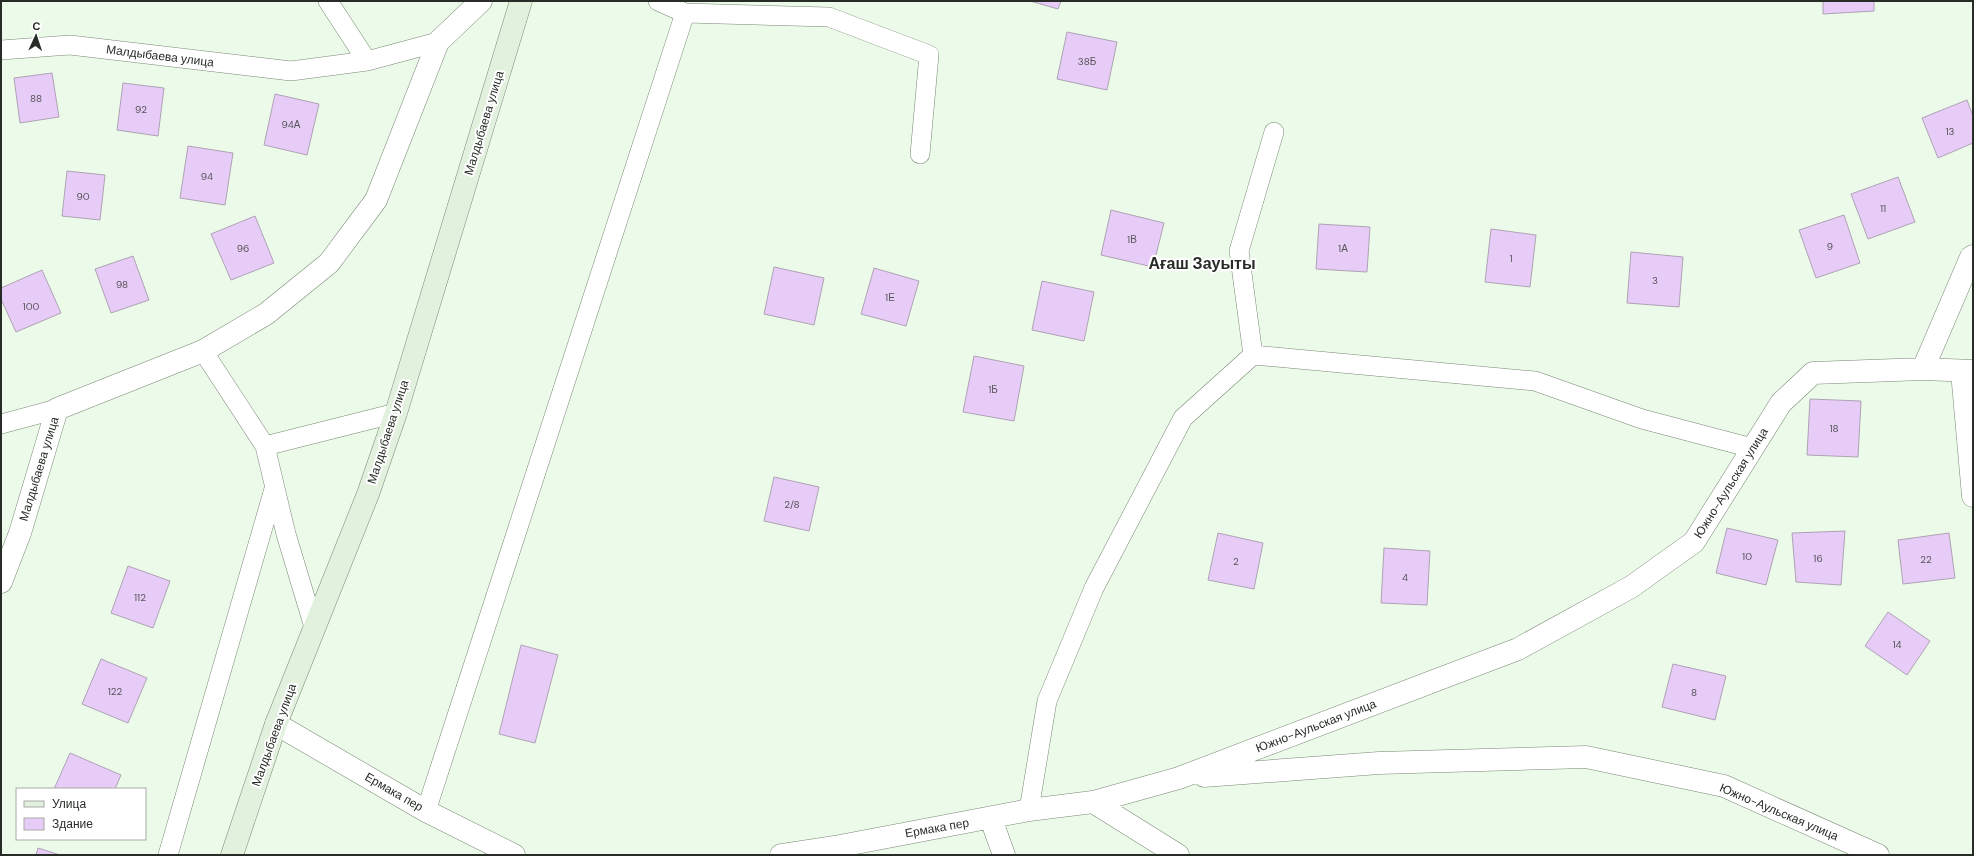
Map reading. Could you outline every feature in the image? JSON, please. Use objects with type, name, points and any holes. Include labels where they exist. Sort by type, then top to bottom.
[{"type":"main road","name":"Малдыбаева улица","points":[[232,855],[276,724],[368,494],[396,413],[521,1]]},
{"type":"street","name":"Малдыбаева улица","points":[[1,582],[20,533],[57,409],[202,351],[266,314],[329,263],[376,200],[438,42],[481,1]]},
{"type":"street","points":[[1923,369],[1971,257],[1973,256]]},
{"type":"street","name":"Южно-Аульская улица","points":[[1179,778],[1518,649],[1631,587],[1694,542],[1781,403],[1812,373],[1923,369],[1967,372]]},
{"type":"street","points":[[1967,372],[1973,496]]},
{"type":"street","name":"Ермака пер","points":[[276,724],[426,811],[514,855]]},
{"type":"street","name":"Южно-Аульская улица","points":[[1179,778],[1379,763],[1586,757],[1724,786],[1878,855]]},
{"type":"street","name":"Ермака пер","points":[[781,855],[991,819],[1029,810],[1092,802],[1179,778]]},
{"type":"street","points":[[1092,802],[1178,855]]},
{"type":"street","points":[[991,819],[1004,855]]},
{"type":"lane","points":[[328,1],[367,61]]},
{"type":"lane","points":[[658,1],[685,13],[831,9],[929,55],[920,154]]},
{"type":"lane","points":[[426,811],[685,13]]},
{"type":"lane","name":"Малдыбаева улица","points":[[1,50],[70,45],[291,71],[367,61],[438,42]]},
{"type":"lane","points":[[1253,355],[1240,251],[1274,132]]},
{"type":"lane","points":[[202,351],[264,446],[274,489],[314,627]]},
{"type":"lane","points":[[1029,810],[1047,702],[1094,588],[1183,418],[1253,355],[1535,381],[1642,419],[1752,448]]},
{"type":"lane","points":[[1,424],[57,409]]},
{"type":"lane","points":[[264,446],[396,413]]},
{"type":"lane","points":[[168,855],[274,489]]},
{"type":"building","points":[[1030,1],[1061,1],[1058,9]]},
{"type":"building","points":[[1823,1],[1874,1],[1874,11],[1823,14]]},
{"type":"building","points":[[1067,32],[1117,42],[1107,90],[1057,79]]},
{"type":"building","points":[[52,73],[59,117],[20,123],[14,78]]},
{"type":"building","points":[[123,83],[164,88],[158,136],[117,130]]},
{"type":"building","points":[[275,94],[319,104],[307,155],[264,145]]},
{"type":"building","points":[[1967,100],[1973,116],[1973,143],[1938,158],[1922,118]]},
{"type":"building","points":[[188,146],[233,153],[225,205],[180,198]]},
{"type":"building","points":[[67,171],[105,175],[100,220],[62,216]]},
{"type":"building","points":[[1898,177],[1915,222],[1868,239],[1851,194]]},
{"type":"building","points":[[1111,210],[1164,223],[1153,267],[1101,255]]},
{"type":"building","points":[[1844,215],[1860,263],[1816,278],[1799,230]]},
{"type":"building","points":[[255,216],[274,263],[231,280],[211,234]]},
{"type":"building","points":[[1319,224],[1370,227],[1367,272],[1316,269]]},
{"type":"building","points":[[1491,229],[1536,235],[1530,287],[1485,282]]},
{"type":"building","points":[[1631,252],[1683,257],[1679,307],[1627,303]]},
{"type":"building","points":[[133,256],[149,300],[111,313],[95,269]]},
{"type":"building","points":[[774,267],[824,278],[814,325],[764,314]]},
{"type":"building","points":[[874,268],[919,281],[906,326],[861,314]]},
{"type":"building","points":[[42,270],[61,313],[16,332],[1,299],[1,288]]},
{"type":"building","points":[[1042,281],[1094,292],[1084,341],[1032,330]]},
{"type":"building","points":[[974,356],[1024,366],[1014,421],[963,412]]},
{"type":"building","points":[[1810,399],[1861,401],[1858,457],[1807,455]]},
{"type":"building","points":[[774,477],[819,487],[809,531],[764,521]]},
{"type":"building","points":[[1727,528],[1778,540],[1766,585],[1716,573]]},
{"type":"building","points":[[1845,531],[1841,585],[1796,582],[1792,533]]},
{"type":"building","points":[[1218,533],[1263,543],[1254,589],[1208,580]]},
{"type":"building","points":[[1949,533],[1955,578],[1903,584],[1898,540]]},
{"type":"building","points":[[1384,548],[1430,551],[1427,605],[1381,603]]},
{"type":"building","points":[[128,566],[170,581],[153,628],[111,613]]},
{"type":"building","points":[[1888,612],[1930,641],[1907,675],[1865,646]]},
{"type":"building","points":[[521,645],[558,655],[535,743],[499,734]]},
{"type":"building","points":[[101,659],[147,678],[128,723],[82,704]]},
{"type":"building","points":[[1673,664],[1726,676],[1715,720],[1662,707]]},
{"type":"building","points":[[70,753],[121,775],[115,788],[54,788]]},
{"type":"building","points":[[38,848],[60,855],[36,855]]},
{"type":"district","name":"Ағаш Зауыты","points":[[1202,263]]}]
